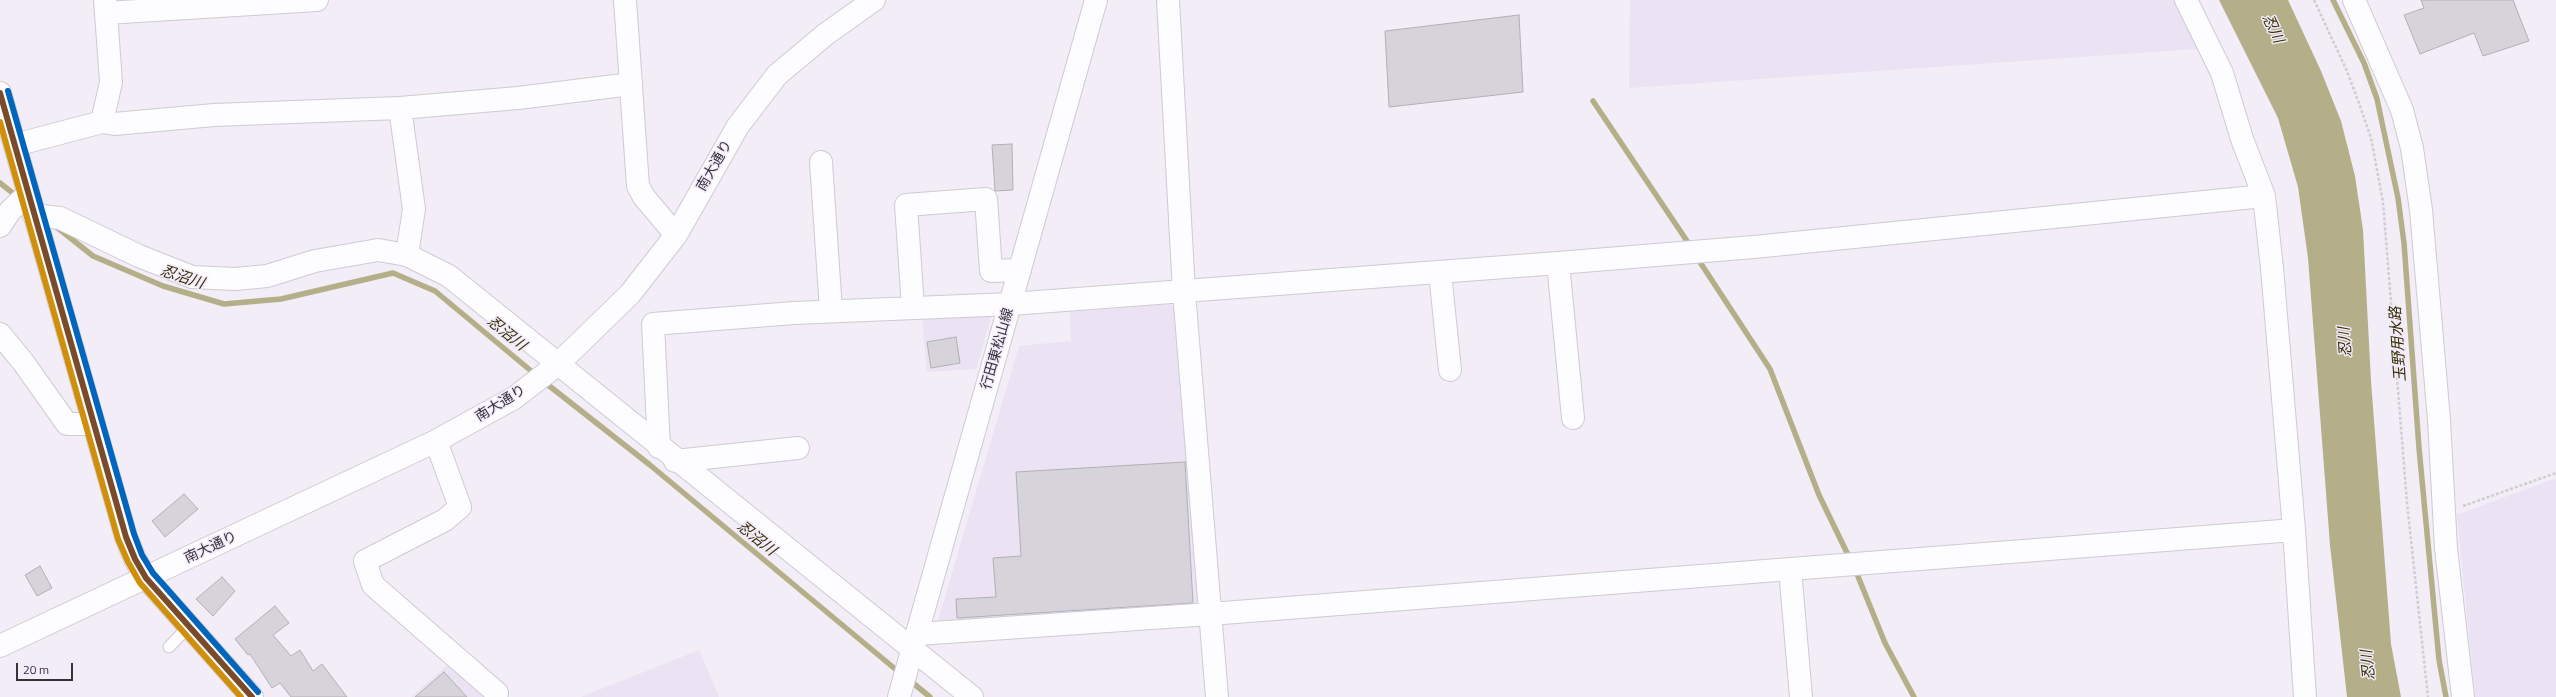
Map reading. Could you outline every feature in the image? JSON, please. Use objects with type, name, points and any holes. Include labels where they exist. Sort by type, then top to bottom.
[{"type":"street","points":[[102,122],[111,82],[105,7],[317,0]]},
{"type":"street","points":[[625,0],[638,186],[644,197],[676,235]]},
{"type":"street","name":"南大通り","points":[[0,646],[436,441],[514,398],[557,365],[630,294],[676,235],[738,126],[777,75],[826,34],[874,0]]},
{"type":"street","name":"行田東松山線","points":[[899,697],[916,642],[1096,0]]},
{"type":"street","points":[[1168,0],[1184,292],[1217,697]]},
{"type":"street","points":[[2186,0],[2222,73],[2242,139],[2264,196],[2272,268],[2294,530],[2305,697]]},
{"type":"street","points":[[2354,0],[2402,110],[2412,148],[2421,210],[2446,512],[2446,548],[2463,697]]},
{"type":"street","points":[[15,145],[102,122],[114,124],[214,115],[400,108],[518,98],[631,84]]},
{"type":"street","points":[[0,93],[126,537],[146,578],[188,627],[252,697]]},
{"type":"street","points":[[400,108],[414,209],[407,255]]},
{"type":"street","points":[[821,162],[831,312]]},
{"type":"street","points":[[0,226],[10,211],[28,194]]},
{"type":"street","points":[[659,447],[652,324],[831,312],[1011,304],[1440,273],[1762,246],[2264,196]]},
{"type":"street","points":[[913,308],[906,205],[986,199],[991,271],[1020,270]]},
{"type":"street","points":[[34,215],[60,218],[139,256],[192,277],[236,279],[267,276],[316,261],[378,250],[407,255],[449,276],[675,461],[916,642],[972,697]]},
{"type":"street","points":[[1558,263],[1573,418]]},
{"type":"street","points":[[1440,273],[1450,370]]},
{"type":"street","points":[[0,334],[67,424],[93,424]]},
{"type":"street","points":[[436,441],[460,507],[444,520],[365,561],[373,585],[499,695]]},
{"type":"street","points":[[675,461],[798,448]]},
{"type":"street","points":[[916,642],[1210,614],[2294,530]]},
{"type":"street","points":[[1790,569],[1801,697]]},
{"type":"lane","points":[[169,647],[188,627]]},
{"type":"path","points":[[2314,0],[2347,70],[2371,138],[2383,202],[2407,496],[2428,697]]},
{"type":"path","points":[[2446,512],[2556,473]]},
{"type":"shaded area","points":[[1630,0],[2174,0],[2197,49],[1629,88]]},
{"type":"shaded area","points":[[1170,304],[1178,311],[1201,603],[1196,611],[937,624],[1019,346],[1071,341],[1070,312]]},
{"type":"shaded area","points":[[992,313],[976,369],[927,372],[922,317]]},
{"type":"shaded area","points":[[2556,478],[2556,697],[2475,697],[2457,515]]},
{"type":"shaded area","points":[[699,650],[719,697],[581,697]]},
{"type":"shaded area","points":[[451,662],[493,697],[411,697]]},
{"type":"water","name":"忍川","points":[[2219,0],[2288,0],[2321,71],[2341,121],[2355,176],[2363,230],[2371,381],[2391,644],[2401,697],[2347,697],[2330,545],[2308,258],[2298,187],[2278,118]]},
{"type":"building","points":[[2421,0],[2513,0],[2529,41],[2483,56],[2474,33],[2420,54],[2404,15],[2424,8]]},
{"type":"building","points":[[1519,15],[1523,92],[1389,107],[1385,31]]},
{"type":"building","points":[[1012,144],[1013,190],[995,191],[992,145]]},
{"type":"building","points":[[956,337],[960,363],[931,368],[927,342]]},
{"type":"building","points":[[1185,462],[1193,603],[957,618],[956,599],[996,597],[993,558],[1021,556],[1016,472]]},
{"type":"building","points":[[184,494],[198,509],[165,537],[152,521]]},
{"type":"building","points":[[40,566],[52,588],[37,596],[25,575]]},
{"type":"building","points":[[222,577],[235,591],[213,616],[196,599]]},
{"type":"building","points":[[275,606],[289,623],[273,635],[291,656],[300,650],[313,671],[322,664],[347,697],[291,697],[280,683],[272,688],[250,654],[248,655],[235,639]]},
{"type":"building","points":[[444,672],[467,697],[415,697]]},
{"type":"waterway","name":"玉野用水路","points":[[2333,0],[2364,63],[2377,99],[2398,198],[2404,243],[2419,448],[2439,660],[2446,697]]},
{"type":"waterway","points":[[1593,101],[1691,247]]},
{"type":"waterway","name":"忍沼川","points":[[0,183],[19,198]]},
{"type":"waterway","name":"忍沼川","points":[[54,225],[93,256],[163,286],[224,304],[281,299],[393,273],[435,291],[536,375]]},
{"type":"waterway","points":[[1696,256],[1770,369],[1819,495],[1850,559]]},
{"type":"waterway","name":"忍沼川","points":[[543,381],[650,465],[900,673]]},
{"type":"waterway","points":[[1855,569],[1885,643],[1914,697]]},
{"type":"waterway","name":"忍沼川","points":[[908,679],[930,697]]},
{"type":"transit line","points":[[8,91],[134,534],[142,555],[153,573],[258,692]]},
{"type":"transit line","points":[[0,93],[126,537],[135,559],[146,578],[252,697]]},
{"type":"transit line","points":[[0,122],[118,539],[128,562],[140,583],[241,697]]}]
